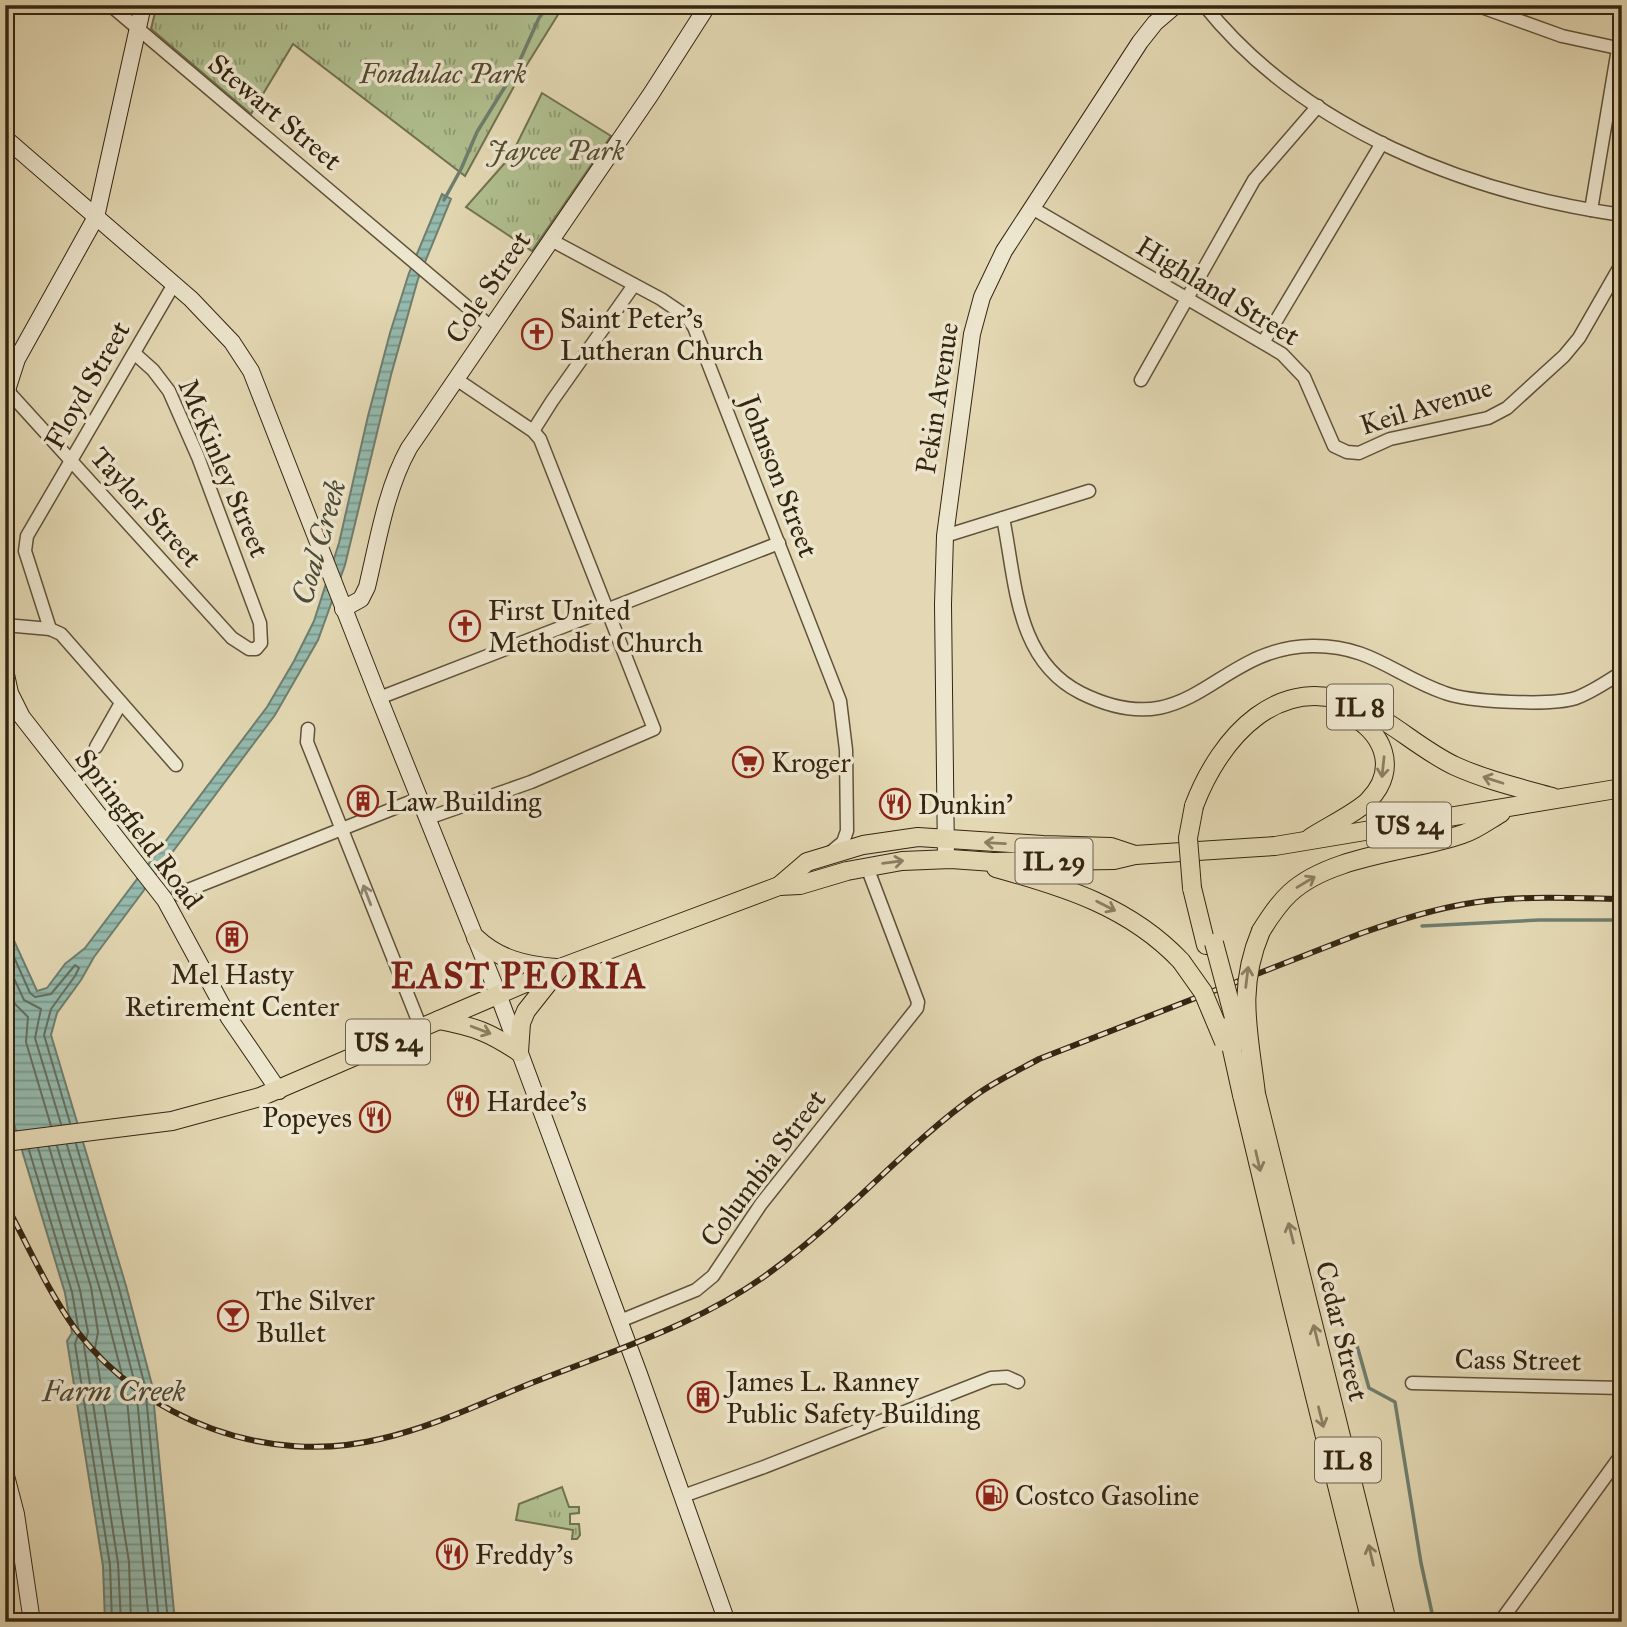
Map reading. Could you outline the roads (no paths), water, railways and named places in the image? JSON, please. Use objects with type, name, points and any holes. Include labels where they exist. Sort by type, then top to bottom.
[{"type":"main road","name":"IL 8","points":[[1249,1094],[1196,888],[1199,806],[1215,761],[1241,728],[1274,706],[1290,699],[1329,697],[1354,704],[1377,716],[1427,751],[1455,766],[1559,799]]},
{"type":"main road","name":"IL 8","points":[[1199,806],[1229,756],[1259,726],[1273,717],[1299,708],[1318,707],[1340,711],[1362,721],[1374,732],[1384,754],[1383,777],[1363,805],[1306,841]]},
{"type":"main road","name":"US 24","points":[[779,886],[807,862],[863,845],[890,841],[930,837],[947,840],[1111,846],[1135,855],[1220,851],[1306,841],[1622,788]]},
{"type":"main road","points":[[1249,1094],[1246,988],[1251,954],[1261,931],[1279,903],[1292,891],[1318,875],[1347,863],[1465,834],[1512,807]]},
{"type":"main road","name":"IL 29","points":[[972,861],[1114,860],[1135,855]]},
{"type":"main road","name":"US 24","points":[[6,1143],[172,1121],[279,1091],[560,968],[779,886],[800,885],[867,866],[902,861],[972,861]]},
{"type":"main road","name":"IL 8","points":[[972,861],[1073,891],[1120,913],[1150,932],[1181,961],[1209,1004],[1249,1094]]},
{"type":"main road","points":[[476,938],[508,959],[537,967],[560,968]]},
{"type":"main road","points":[[519,1052],[521,1023],[526,1011],[560,968]]},
{"type":"main road","points":[[438,1020],[475,1027],[496,1036],[519,1052]]},
{"type":"main road","name":"Cedar Street","points":[[1249,1094],[1371,1622]]},
{"type":"main road","name":"Cedar Street","points":[[1299,1302],[1387,1622]]},
{"type":"street","name":"Stewart Street","points":[[110,5],[491,327]]},
{"type":"street","points":[[5,416],[6,389],[21,351],[96,217],[143,5]]},
{"type":"street","name":"Cole Street","points":[[343,609],[360,599],[367,587],[402,461],[651,94],[708,5]]},
{"type":"street","name":"Pekin Avenue","points":[[946,859],[943,604],[945,536],[972,334],[978,308],[992,274],[1032,208],[1140,42],[1154,23],[1176,5]]},
{"type":"street","points":[[1204,5],[1219,24],[1284,83],[1382,143],[1468,178],[1534,198],[1622,215]]},
{"type":"street","points":[[1476,5],[1562,36],[1620,49]]},
{"type":"street","points":[[1591,210],[1622,26]]},
{"type":"street","points":[[1141,380],[1254,180],[1318,106]]},
{"type":"street","points":[[5,138],[174,284],[232,342],[251,371],[343,609],[498,994],[620,1321],[727,1622]]},
{"type":"street","points":[[1264,341],[1382,143]]},
{"type":"street","name":"Highland Street","points":[[1032,208],[1264,341],[1290,360],[1304,377],[1330,440],[1342,450]]},
{"type":"street","name":"Johnson Street","points":[[551,240],[674,307],[694,327],[840,701],[846,740],[846,835],[840,845],[823,857]]},
{"type":"street","name":"Keil Avenue","points":[[1342,450],[1359,453],[1390,439],[1488,418],[1502,412],[1552,369],[1579,338],[1622,263]]},
{"type":"street","name":"Floyd Street","points":[[50,629],[25,551],[32,526],[174,284]]},
{"type":"street","points":[[534,431],[552,401],[634,285]]},
{"type":"street","name":"McKinley Street","points":[[134,353],[153,370],[169,391],[198,457],[260,622],[261,643],[257,649]]},
{"type":"street","points":[[428,818],[531,782],[654,729],[545,449],[534,431],[456,379]]},
{"type":"street","name":"Taylor Street","points":[[6,389],[232,638],[248,649],[257,649]]},
{"type":"street","points":[[945,536],[1088,491]]},
{"type":"street","points":[[1003,518],[1016,597],[1026,630],[1038,656],[1049,670],[1081,693],[1133,709],[1162,708],[1190,698],[1235,668],[1282,649],[1315,646],[1358,652],[1443,693],[1468,700],[1564,701],[1590,692],[1622,672]]},
{"type":"street","points":[[379,698],[779,543]]},
{"type":"street","points":[[5,625],[50,629],[61,634],[176,765]]},
{"type":"street","name":"Springfield Road","points":[[5,670],[10,693],[24,721],[152,882],[182,928],[229,1018],[279,1091]]},
{"type":"street","points":[[96,747],[121,703]]},
{"type":"street","points":[[307,729],[307,742],[421,1028]]},
{"type":"street","points":[[178,894],[420,798]]},
{"type":"street","name":"Johnson Street","points":[[847,806],[852,826],[858,834],[874,841],[890,841]]},
{"type":"street","name":"Columbia Street","points":[[620,1321],[696,1290],[713,1276],[761,1204],[917,1008],[918,1002],[867,866]]},
{"type":"street","points":[[683,1496],[991,1378],[1007,1377],[1018,1382]]},
{"type":"street","name":"Cass Street","points":[[1412,1383],[1622,1388]]},
{"type":"street","points":[[1500,1622],[1622,1454]]},
{"type":"street","points":[[5,1472],[32,1622]]},
{"type":"water","name":"Farm Creek","points":[[442,194],[451,199],[418,279],[391,375],[345,565],[318,640],[275,715],[94,957],[57,1013],[51,1035],[126,1286],[152,1385],[175,1622],[105,1622],[103,1566],[67,1341],[72,1333],[65,1293],[5,1094],[5,921],[37,991],[47,988],[65,964],[85,948],[267,707],[314,621],[339,543],[390,333],[409,273]]},
{"type":"waterway","name":"Coal Creek","points":[[444,200],[477,132],[516,69],[539,18],[549,5]]},
{"type":"waterway","points":[[1422,926],[1539,920],[1622,920]]},
{"type":"waterway","points":[[1356,1342],[1369,1388],[1395,1402],[1421,1563],[1434,1622]]},
{"type":"railway","points":[[5,1203],[47,1284],[76,1330],[105,1362],[137,1389],[173,1412],[212,1429],[253,1440],[295,1446],[338,1446],[380,1439],[458,1414],[658,1334],[746,1289],[826,1227],[952,1113],[986,1088],[1039,1059],[1400,920],[1465,904],[1504,899],[1622,899]]},
{"type":"place","name":"Saint Peter's Lutheran Church","points":[[537,334]]},
{"type":"place","name":"First United Methodist Church","points":[[465,626]]},
{"type":"place","name":"Kroger","points":[[748,762]]},
{"type":"place","name":"Law Building","points":[[363,801]]},
{"type":"place","name":"Dunkin'","points":[[895,804]]},
{"type":"place","name":"Mel Hasty Retirement Center","points":[[232,937]]},
{"type":"place","name":"Hardee's","points":[[463,1101]]},
{"type":"place","name":"Popeyes","points":[[375,1117]]},
{"type":"place","name":"The Silver Bullet","points":[[233,1316]]},
{"type":"place","name":"James L. Ranney Public Safety Building","points":[[703,1397]]},
{"type":"place","name":"Costco Gasoline","points":[[992,1495]]},
{"type":"place","name":"Freddy's","points":[[452,1554]]},
{"type":"district","name":"EAST PEORIA","points":[[519,976]]},
{"type":"park label","name":"Fondulac Park","points":[[443,73]]},
{"type":"park label","name":"Jaycee Park","points":[[556,150]]}]
